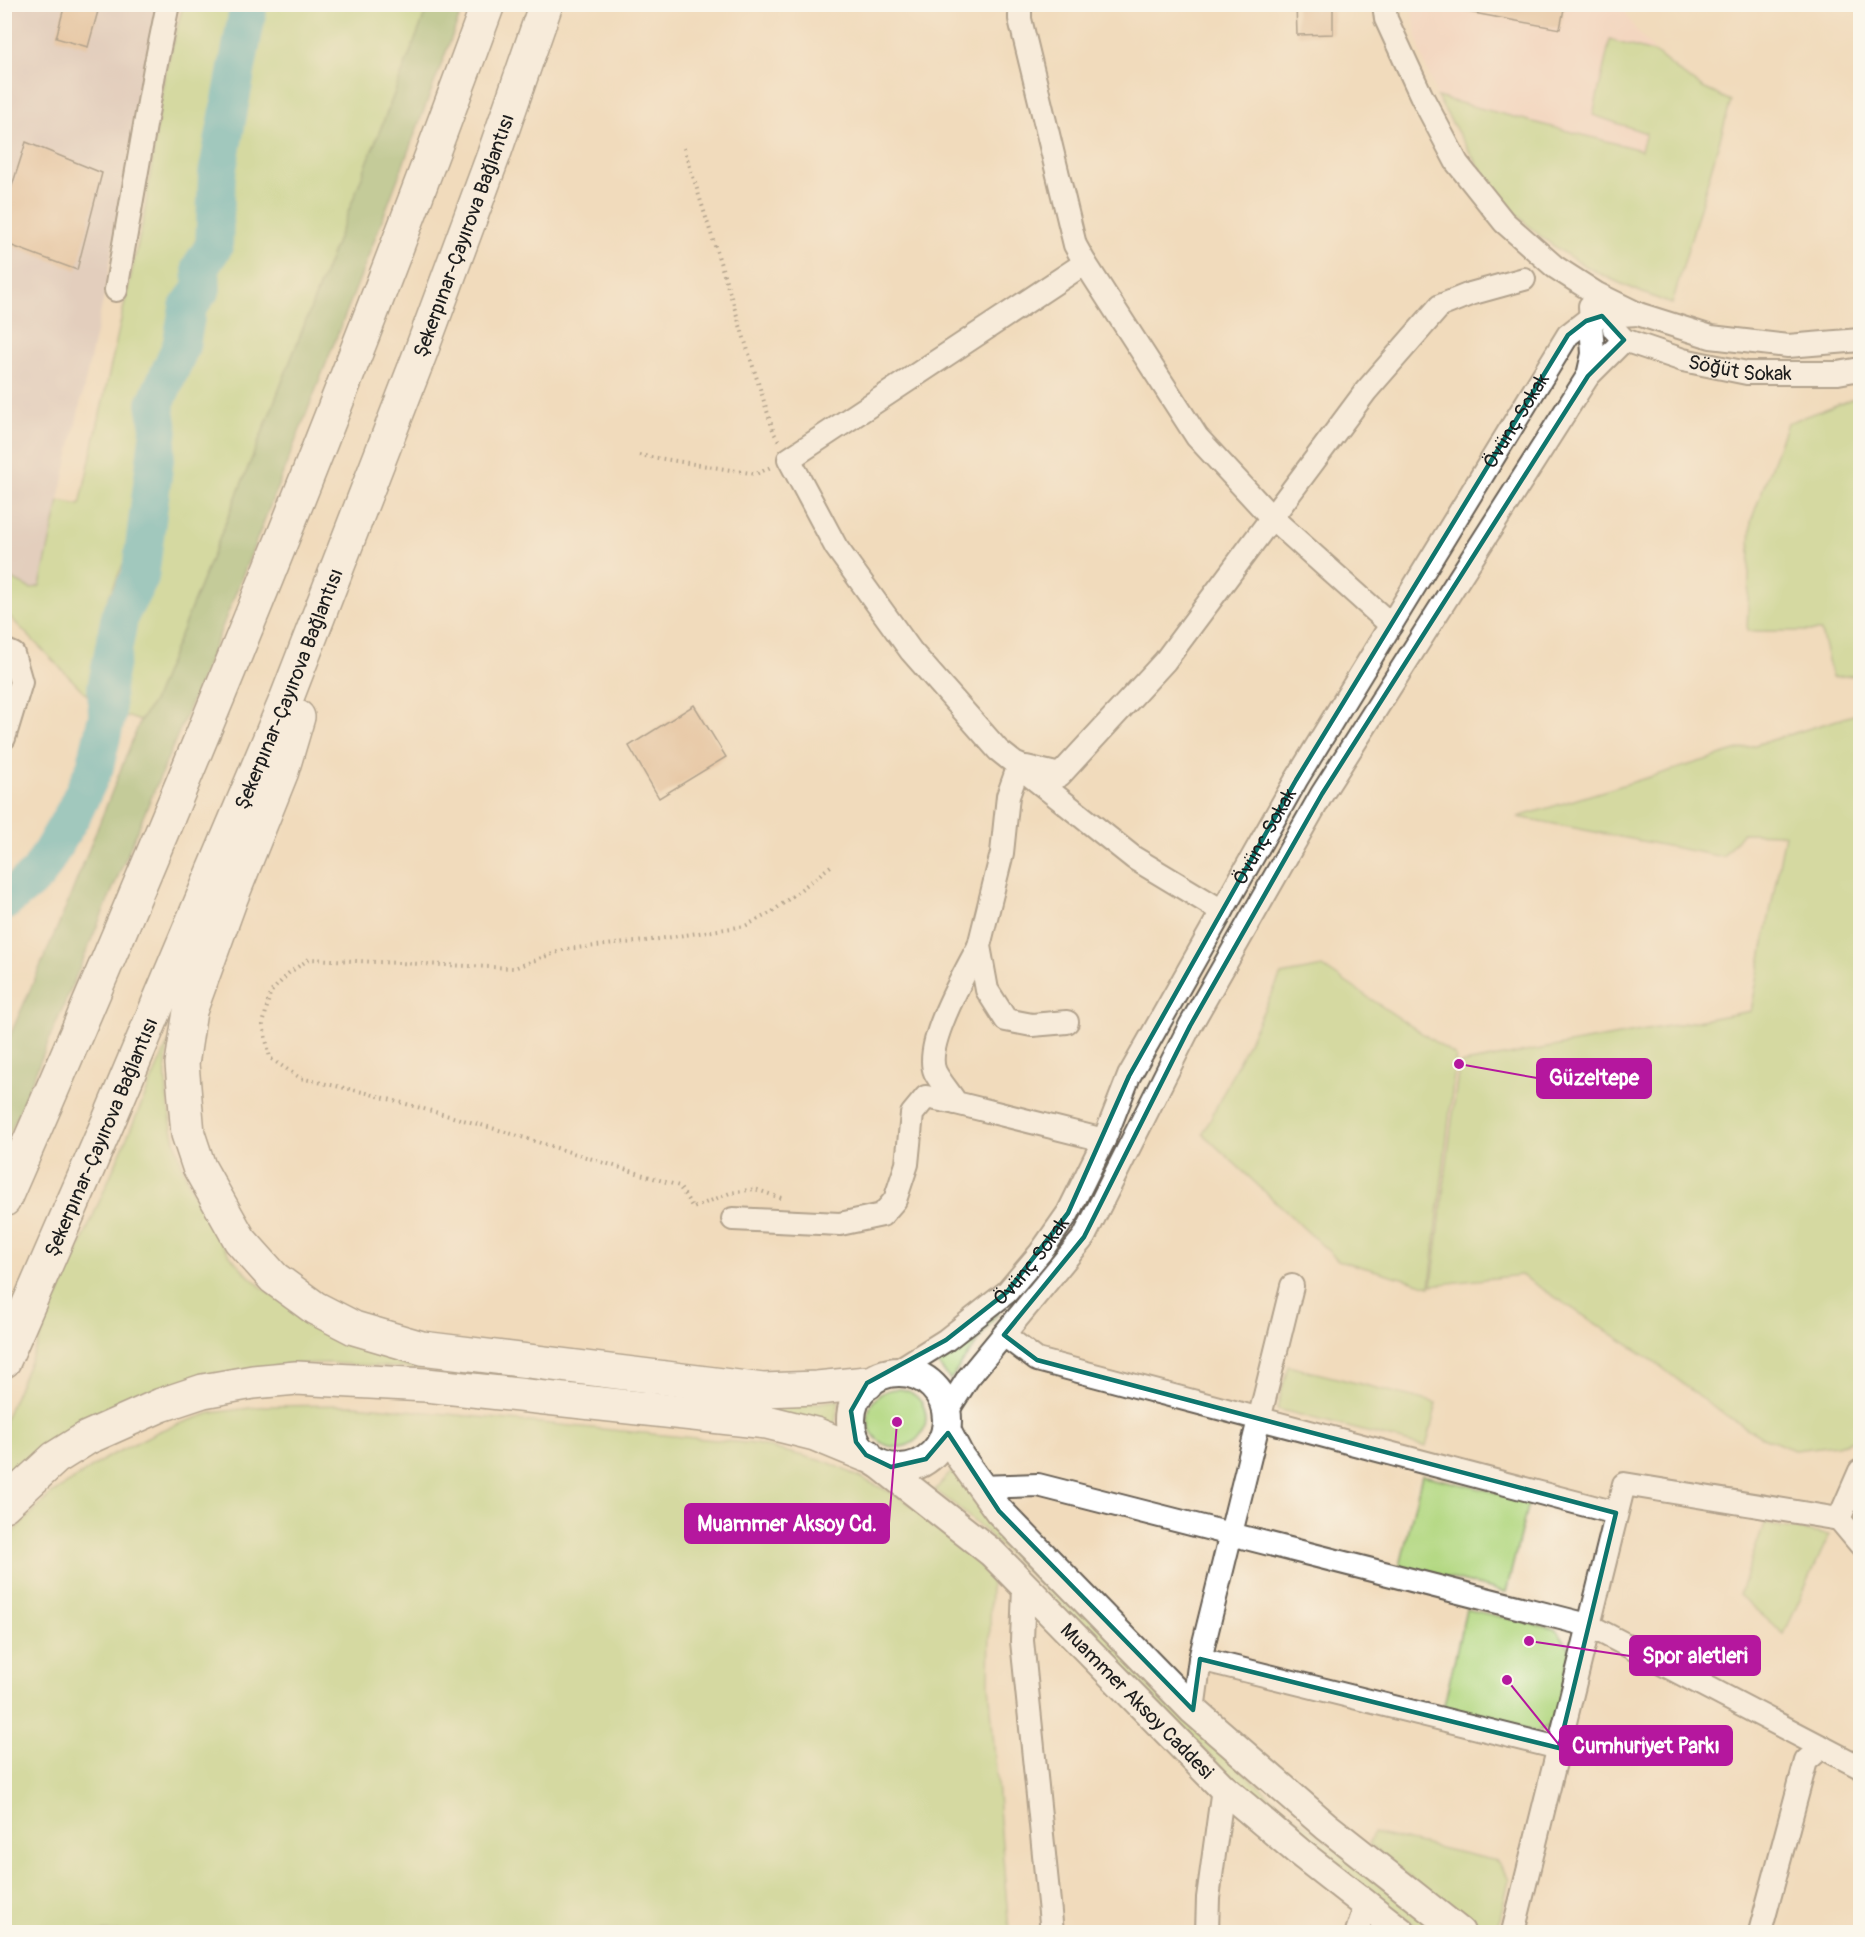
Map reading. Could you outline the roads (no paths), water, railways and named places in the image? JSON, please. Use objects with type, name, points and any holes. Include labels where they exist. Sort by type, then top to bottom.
[{"type":"highway","points":[[4,1200],[86,1014],[234,662],[359,347],[488,4]]},
{"type":"highway","name":"Şekerpınar-Çayırova Bağlantısı","points":[[4,1361],[109,1120],[281,710],[420,354],[494,154],[546,4]]},
{"type":"highway","points":[[356,519],[282,771],[231,898],[190,1011],[182,1064],[188,1134],[199,1167],[240,1240],[274,1278],[315,1308],[354,1328],[422,1348],[763,1390],[817,1388],[881,1377]]},
{"type":"highway","points":[[4,1504],[55,1458],[87,1438],[123,1421],[203,1391],[253,1382],[296,1378],[426,1385],[767,1422],[815,1434],[872,1459]]},
{"type":"main road","points":[[881,1377],[916,1375],[934,1387],[942,1399],[946,1421],[960,1457],[999,1511],[1193,1710],[1326,1826],[1460,1932]]},
{"type":"main road","name":"Muammer Aksoy Caddesi","points":[[881,1377],[856,1396],[851,1411],[851,1427],[856,1442],[872,1459],[992,1553],[1223,1788],[1401,1932]]},
{"type":"main road","points":[[872,1459],[891,1467],[903,1468],[915,1465],[935,1452],[942,1441],[946,1421]]},
{"type":"street","points":[[116,290],[154,68],[168,4]]},
{"type":"street","points":[[1020,4],[1020,19],[1053,159],[1075,245],[1085,263],[1197,437],[1271,517],[1391,625]]},
{"type":"street","points":[[1384,4],[1386,19],[1421,95],[1457,163],[1504,222],[1555,267],[1597,294],[1638,314]]},
{"type":"street","points":[[1085,263],[789,459],[836,547],[910,651],[998,750],[1134,858],[1222,911]]},
{"type":"street","points":[[1567,274],[1590,305],[1593,354],[1588,376]]},
{"type":"street","points":[[1019,765],[1060,775],[1165,661],[1366,391],[1440,306],[1470,294],[1524,279]]},
{"type":"street","name":"Övünç Sokak","points":[[881,1377],[946,1340],[1007,1292],[1040,1253],[1068,1212],[1104,1140],[1129,1076],[1296,780],[1568,335],[1586,321],[1602,316],[1638,314]]},
{"type":"street","name":"Söğüt Sokak","points":[[1638,314],[1711,337],[1777,345],[1860,340]]},
{"type":"street","points":[[1602,316],[1624,340]]},
{"type":"street","name":"Övünç Sokak","points":[[946,1421],[968,1378],[1084,1237],[1190,1026],[1322,794],[1588,376],[1624,340]]},
{"type":"street","name":"Söğüt Sokak","points":[[1624,340],[1683,360],[1747,373],[1838,374],[1860,369]]},
{"type":"street","points":[[4,650],[14,654],[21,682],[4,738]]},
{"type":"street","points":[[956,1103],[934,1070],[935,1039],[957,988],[979,946],[1002,853],[1008,796],[1019,765]]},
{"type":"street","points":[[979,946],[987,990],[1006,1020],[1032,1025],[1067,1022]]},
{"type":"street","points":[[733,1219],[840,1224],[882,1215],[895,1200],[907,1164],[912,1114],[926,1096],[1104,1140]]},
{"type":"street","points":[[1193,1710],[1200,1659],[1292,1286]]},
{"type":"street","points":[[1004,1335],[1037,1360],[1616,1513]]},
{"type":"street","points":[[1839,1519],[1860,1471]]},
{"type":"street","points":[[1513,1932],[1624,1484],[1839,1519],[1860,1544]]},
{"type":"street","points":[[980,1487],[1038,1485],[1588,1625],[1860,1767]]},
{"type":"street","points":[[1024,1587],[1023,1641],[1052,1932]]},
{"type":"street","points":[[1200,1659],[1558,1748]]},
{"type":"street","points":[[1760,1932],[1806,1761],[1822,1747]]},
{"type":"street","points":[[1208,1932],[1208,1898],[1223,1788]]},
{"type":"street","points":[[1357,1932],[1366,1905]]},
{"type":"waterway","points":[[4,902],[38,874],[74,812],[95,767],[107,716],[106,688],[120,615],[140,577],[159,429],[155,404],[181,346],[188,307],[202,288],[201,266],[214,246],[217,174],[249,4]]},
{"type":"place","name":"Güzeltepe","points":[[1459,1064]]},
{"type":"place","name":"Muammer Aksoy Cd.","points":[[897,1422]]},
{"type":"place","name":"Spor aletleri","points":[[1529,1641]]},
{"type":"place","name":"Cumhuriyet Parkı","points":[[1507,1680]]}]
